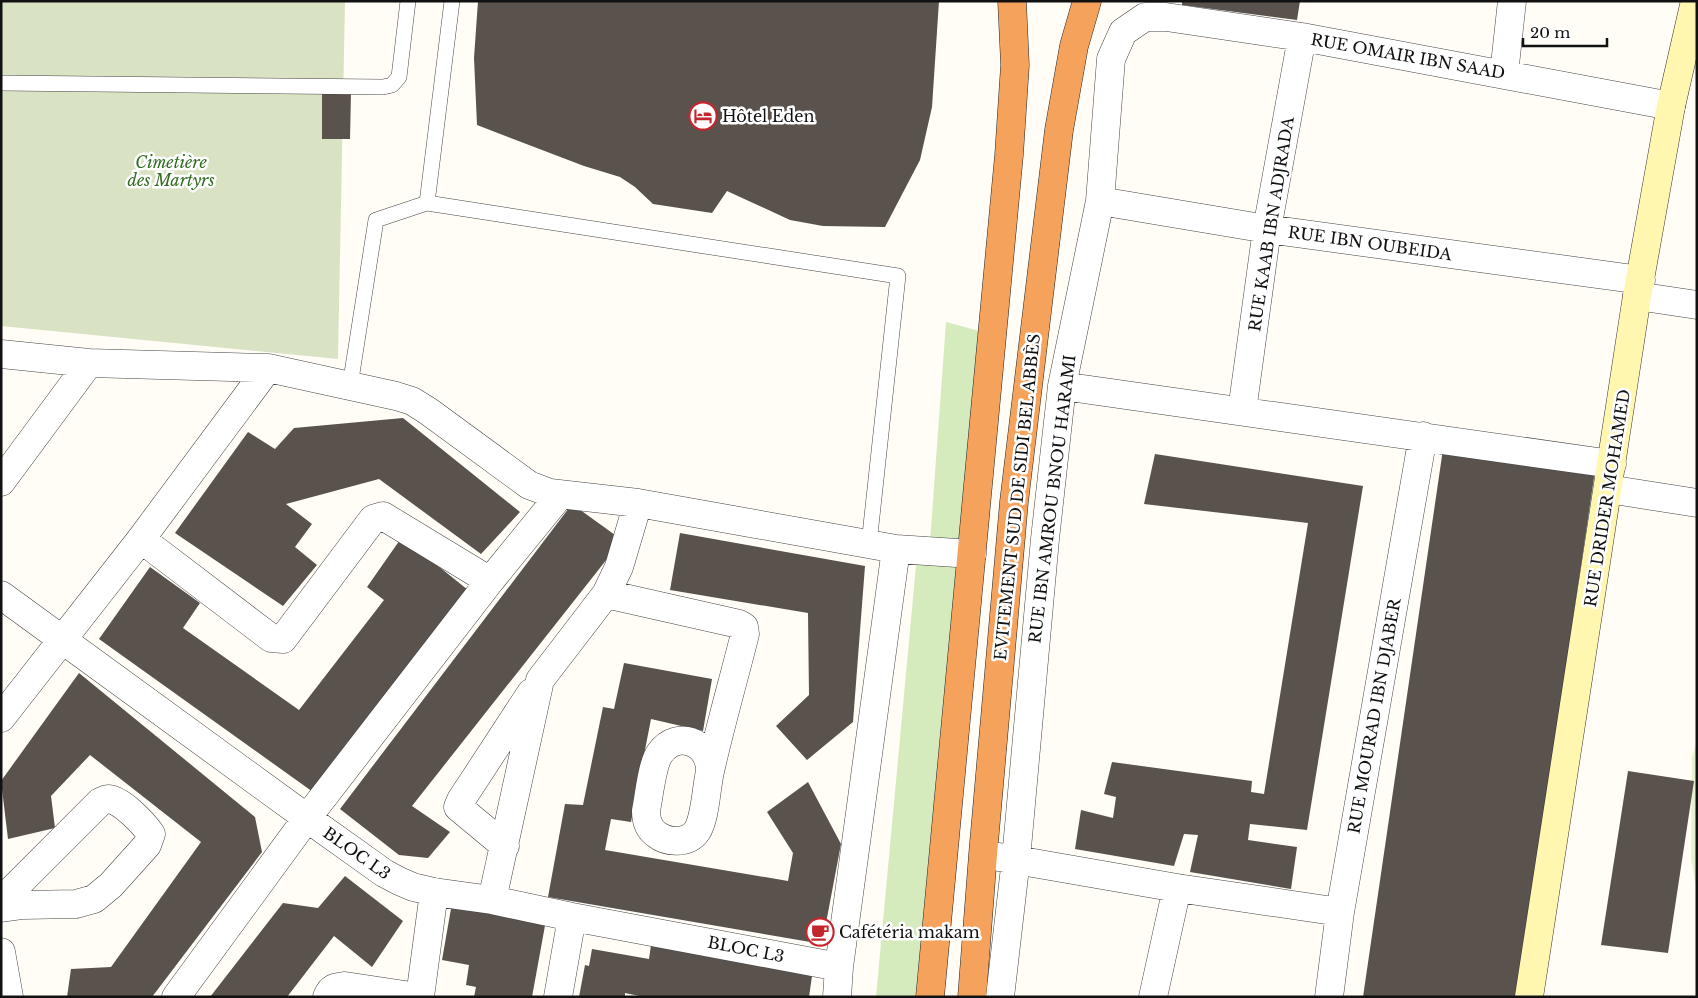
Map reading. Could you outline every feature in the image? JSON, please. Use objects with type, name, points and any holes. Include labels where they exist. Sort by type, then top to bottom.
[{"type":"highway","points":[[930,997],[1009,155],[1015,65],[1012,1]]},
{"type":"highway","name":"EVITEMENT SUD DE SIDI BEL ABBÈS","points":[[972,997],[1014,502],[1059,130],[1074,46],[1087,1]]},
{"type":"street","points":[[1504,74],[1512,1]]},
{"type":"street","name":"RUE DRIDER MOHAMED","points":[[1529,997],[1639,288],[1671,106],[1695,1]]},
{"type":"street","name":"RUE OMAIR IBN SAAD","points":[[1144,18],[1166,17],[1302,37],[1671,106]]},
{"type":"street","name":"RUE IBN AMROU BNOU HARAMI","points":[[1000,997],[1016,860],[1044,549],[1062,386],[1100,201],[1110,59],[1123,32],[1144,18]]},
{"type":"street","name":"RUE KAAB IBN ADJRADA","points":[[1242,411],[1267,229],[1302,37]]},
{"type":"street","name":"RUE IBN OUBEIDA","points":[[1100,201],[1639,288],[1697,305]]},
{"type":"street","points":[[1,354],[89,363],[268,368],[396,396],[412,402],[428,411],[529,485],[539,490],[560,495],[638,503],[896,548],[972,554]]},
{"type":"street","points":[[1,482],[89,363]]},
{"type":"street","points":[[1,718],[141,539],[268,368]]},
{"type":"street","points":[[1062,386],[1423,436],[1610,477],[1697,503]]},
{"type":"street","name":"RUE MOURAD IBN DJABER","points":[[1329,997],[1340,912],[1423,436]]},
{"type":"street","points":[[176,997],[307,818],[490,581],[560,495]]},
{"type":"street","points":[[505,846],[458,807],[540,680],[606,594],[619,566],[638,503]]},
{"type":"street","points":[[141,539],[271,638],[277,640],[283,639],[373,519],[383,516],[490,581]]},
{"type":"street","points":[[837,997],[839,967],[896,548]]},
{"type":"street","points":[[606,594],[739,624],[744,627],[745,634],[710,770]]},
{"type":"street","name":"BLOC L3","points":[[1,595],[384,873],[413,887],[434,892],[492,900],[572,917],[839,967]]},
{"type":"street","points":[[492,900],[540,680]]},
{"type":"street","points":[[1,900],[100,802],[108,799],[116,801],[142,822],[151,834],[147,844],[111,885],[94,899],[76,904],[23,905],[1,908]]},
{"type":"street","points":[[983,854],[1177,888],[1340,912]]},
{"type":"street","points":[[1153,997],[1177,888]]},
{"type":"street","points":[[327,997],[330,990],[336,986],[345,986],[419,997],[434,892]]},
{"type":"street","points":[[558,997],[572,917]]},
{"type":"street","points":[[1,952],[9,997]]},
{"type":"lane","points":[[1,83],[383,87],[392,85],[399,77],[408,1]]},
{"type":"lane","points":[[427,203],[452,1]]},
{"type":"lane","points":[[350,386],[376,220],[427,203],[898,276],[869,544]]},
{"type":"green space","name":"Cimetière des Martyrs","points":[[1,1],[345,1],[338,359],[1,326]]},
{"type":"green space","points":[[946,322],[983,332],[922,997],[876,997],[918,544],[930,542]]},
{"type":"green space","points":[[1697,741],[1697,891],[1691,859],[1692,757]]},
{"type":"building","name":"Hôtel Eden","points":[[478,1],[939,1],[932,107],[920,160],[885,227],[823,226],[790,220],[727,191],[712,213],[653,204],[635,187],[620,177],[584,166],[477,125],[474,58]]},
{"type":"building","points":[[1182,1],[1300,1],[1297,20],[1182,5]]},
{"type":"building","points":[[322,91],[351,92],[350,139],[322,139]]},
{"type":"building","points":[[403,418],[520,512],[481,554],[379,479],[286,504],[312,524],[295,547],[317,565],[283,606],[175,533],[248,432],[275,449],[294,428]]},
{"type":"building","points":[[1443,449],[1595,471],[1517,997],[1363,997]]},
{"type":"building","points":[[1155,454],[1363,486],[1307,830],[1250,824],[1248,840],[1297,847],[1291,889],[1190,872],[1198,835],[1184,834],[1174,866],[1075,849],[1081,810],[1113,818],[1116,797],[1104,794],[1112,762],[1252,781],[1251,792],[1264,794],[1308,523],[1144,504]]},
{"type":"building","points":[[572,504],[622,540],[412,806],[450,832],[428,858],[399,855],[340,809]]},
{"type":"building","points":[[680,533],[865,566],[853,722],[807,760],[776,726],[809,695],[808,613],[670,590]]},
{"type":"building","points":[[402,537],[468,590],[313,792],[99,639],[150,567],[200,603],[183,628],[299,710],[384,600],[367,587]]},
{"type":"building","points":[[624,663],[712,679],[703,731],[651,719],[631,822],[611,819],[605,850],[788,881],[793,853],[767,812],[808,782],[841,844],[822,944],[548,897],[565,804],[583,805],[603,707],[614,709]]},
{"type":"building","points":[[79,673],[255,817],[262,852],[152,997],[67,997],[71,969],[111,967],[201,842],[90,755],[51,796],[55,828],[8,839],[1,781]]},
{"type":"building","points":[[1628,771],[1694,781],[1668,953],[1601,945]]},
{"type":"building","points":[[345,876],[403,921],[372,967],[334,936],[287,997],[210,997],[283,903],[318,908]]},
{"type":"building","points":[[452,903],[546,920],[532,997],[474,997],[476,987],[466,985],[469,965],[442,960]]},
{"type":"building","points":[[651,945],[813,969],[809,997],[644,997],[625,993],[625,997],[579,997],[585,965],[589,966],[592,949],[649,959]]},
{"type":"place","name":"Hôtel Eden","points":[[703,116]]},
{"type":"place","name":"Cafétéria makam","points":[[820,932]]}]
